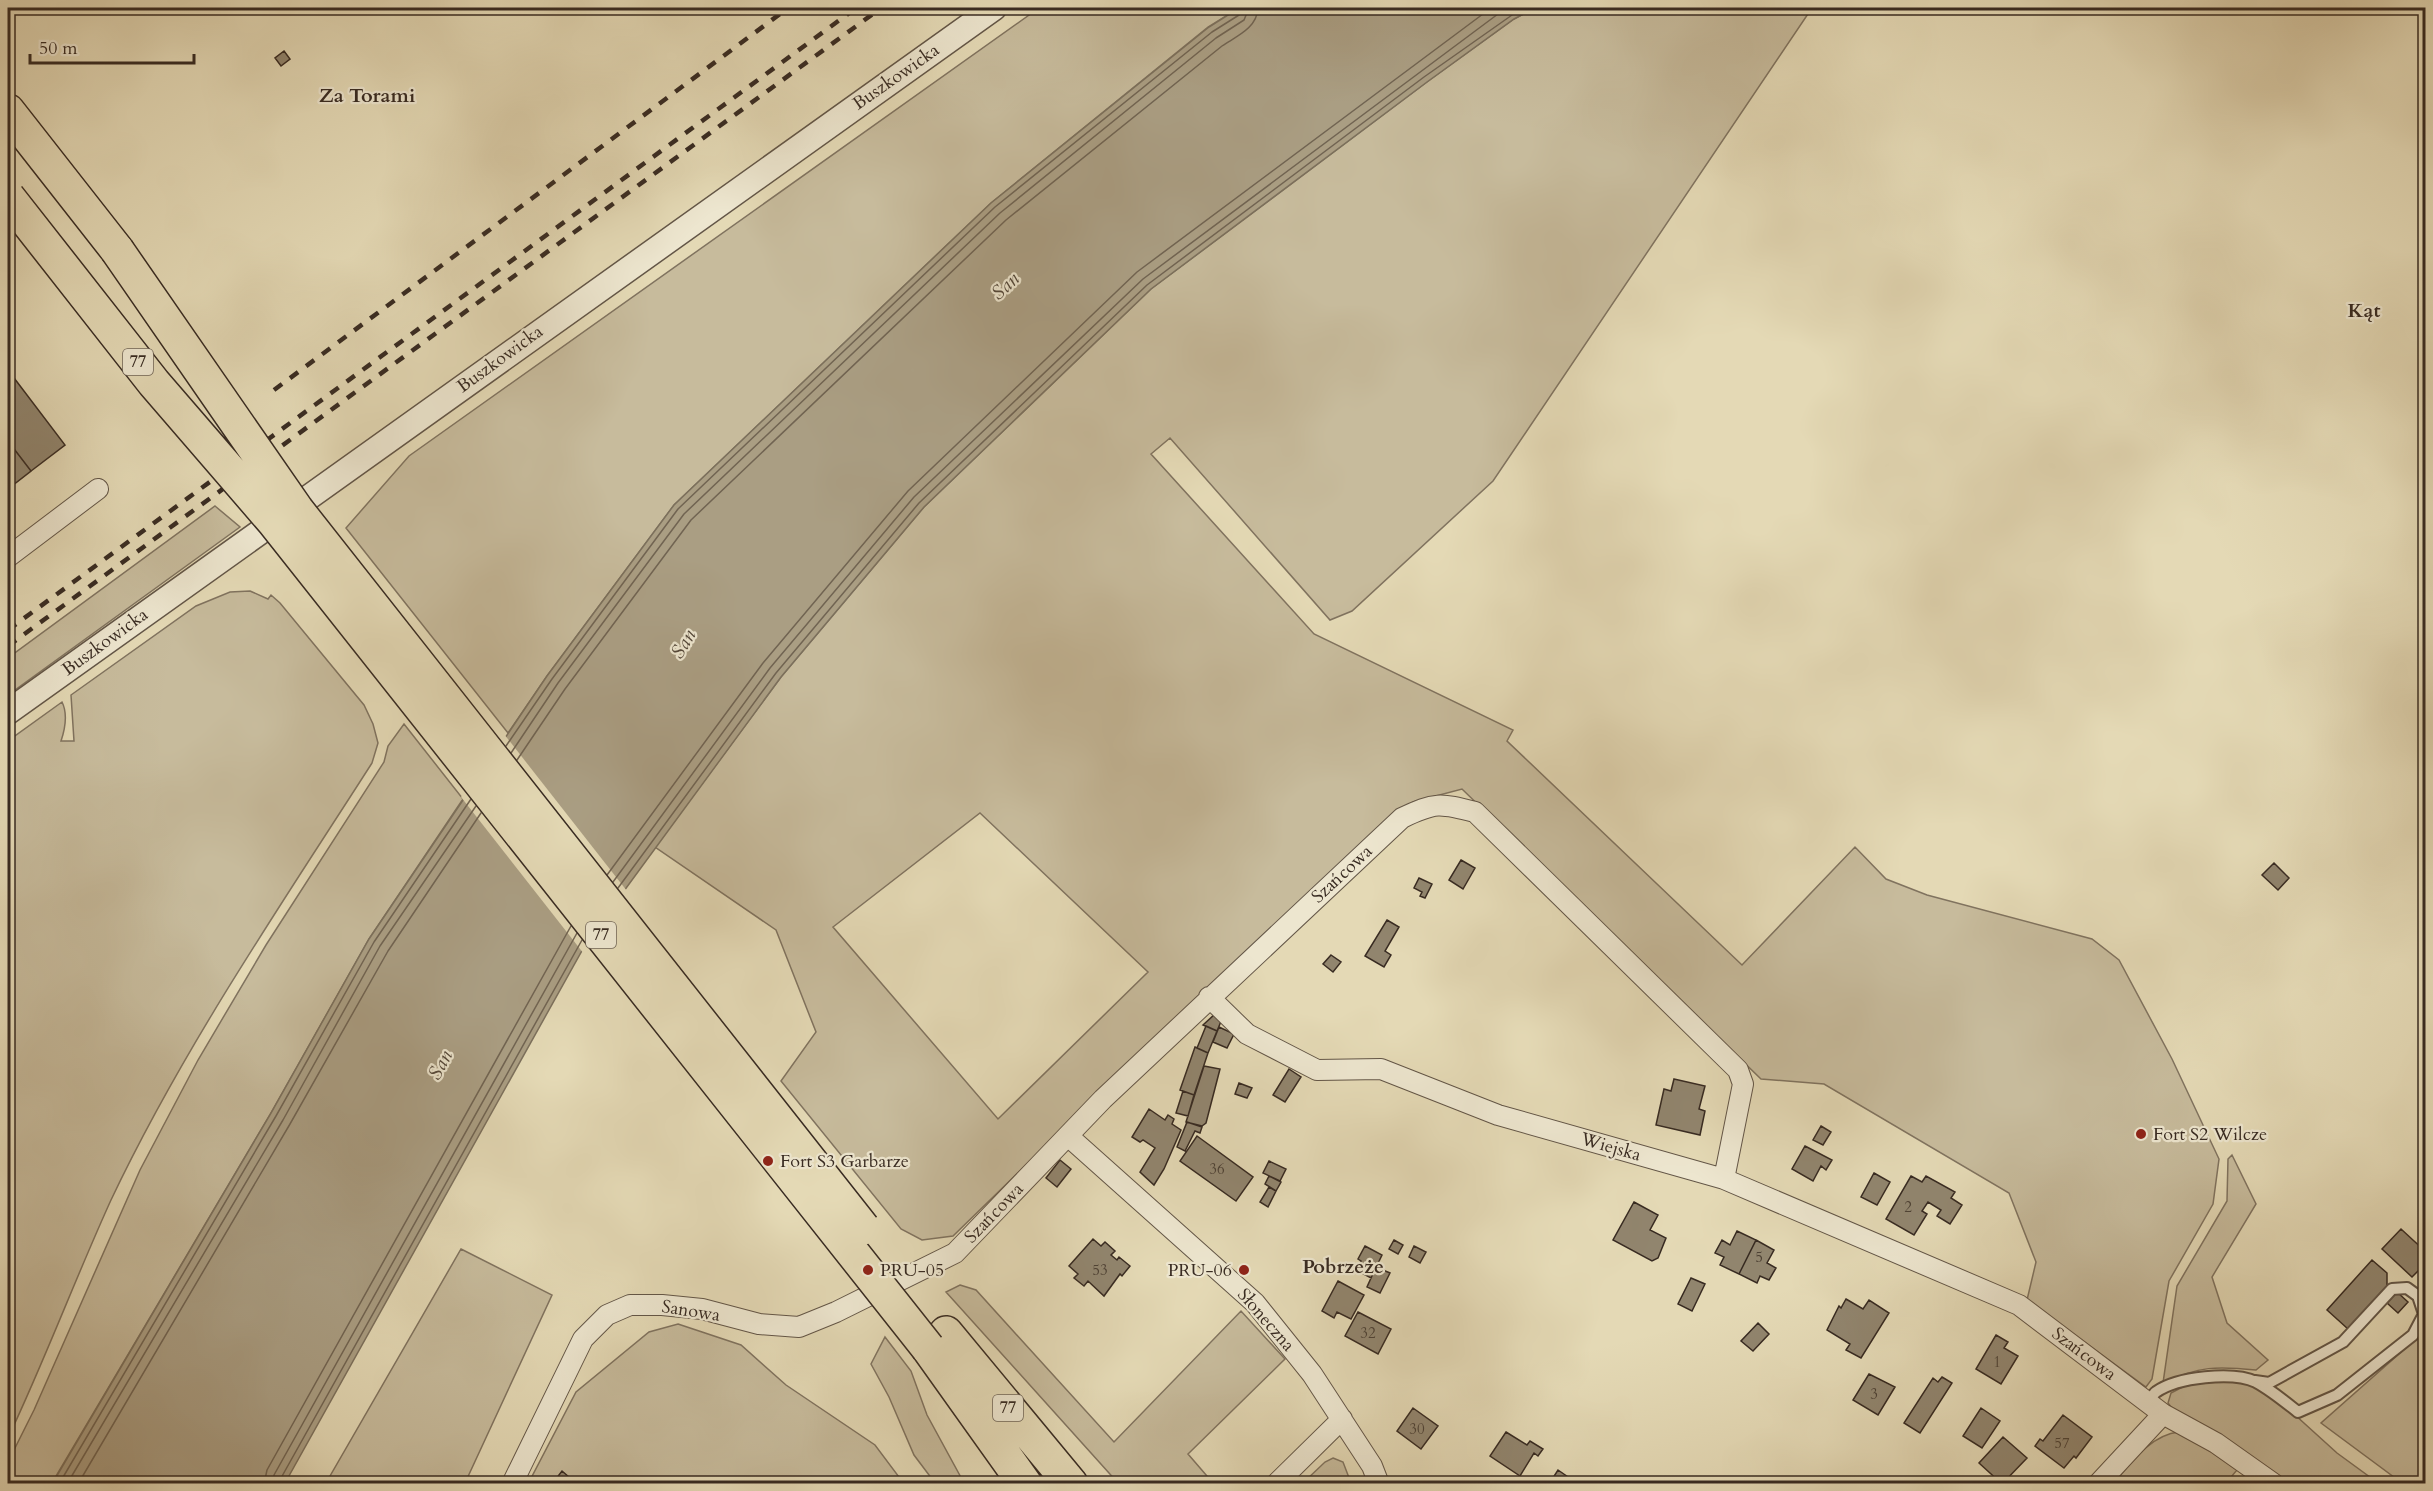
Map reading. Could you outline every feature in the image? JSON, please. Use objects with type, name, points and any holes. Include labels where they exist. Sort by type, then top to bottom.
[{"type":"highway","name":"77","points":[[8,111],[117,250],[297,510],[937,1341],[1025,1484]]},
{"type":"highway","name":"77","points":[[8,197],[154,383],[274,522],[937,1341],[1071,1484]]},
{"type":"street","name":"Buszkowicka","points":[[8,712],[994,8]]},
{"type":"street","points":[[8,557],[98,489]]},
{"type":"street","name":"Szańcowa","points":[[955,1253],[1103,1099],[1209,997],[1402,818],[1429,805],[1451,806],[1475,812],[1738,1070],[1743,1084],[1724,1179]]},
{"type":"street","name":"Wiejska","points":[[1209,997],[1247,1034],[1317,1070],[1381,1069],[1498,1115],[1724,1179],[2019,1305]]},
{"type":"street","name":"Słoneczna","points":[[1068,1136],[1255,1303],[1312,1374],[1372,1466],[1379,1484]]},
{"type":"street","name":"Sanowa","points":[[512,1484],[584,1339],[607,1315],[630,1305],[662,1305],[702,1310],[759,1324],[799,1327],[836,1312],[955,1253]]},
{"type":"street","name":"Szańcowa","points":[[2019,1305],[2156,1409],[2216,1443],[2274,1484]]},
{"type":"street","points":[[2098,1484],[2156,1409]]},
{"type":"street","points":[[1276,1484],[1342,1419]]},
{"type":"lane","points":[[2156,1409],[2155,1393],[2176,1383],[2208,1377],[2241,1377],[2269,1383],[2343,1342],[2392,1289],[2407,1288],[2418,1296],[2424,1314],[2413,1335],[2337,1395],[2298,1412],[2255,1381]]},
{"type":"shaded area","points":[[1039,8],[1239,8],[1208,27],[991,203],[674,505],[547,676],[508,733],[346,528],[409,456]]},
{"type":"shaded area","points":[[1535,8],[1812,8],[1493,481],[1352,611],[1330,620],[1170,438],[1151,454],[1314,634],[1513,730],[1507,741],[1742,965],[1855,847],[1886,879],[1927,895],[2092,939],[2119,960],[2172,1059],[2219,1159],[2213,1204],[2169,1281],[2152,1379],[2146,1387],[2027,1300],[2036,1262],[2009,1193],[1824,1084],[1761,1079],[1462,789],[1413,802],[1185,1010],[953,1236],[922,1240],[901,1229],[781,1081],[816,1032],[776,930],[655,847],[781,677],[924,507],[1151,289],[1514,19]],"holes":[[[980,813],[1148,972],[998,1119],[833,927]]]},
{"type":"shaded area","points":[[215,506],[240,527],[8,695],[8,658]]},
{"type":"shaded area","points":[[250,591],[268,599],[271,595],[280,603],[364,705],[373,724],[378,743],[372,763],[234,978],[139,1143],[111,1200],[8,1438],[8,741],[62,702],[65,722],[61,741],[74,741],[71,695],[196,606],[230,592]]},
{"type":"shaded area","points":[[404,724],[463,799],[369,939],[271,1113],[52,1483],[8,1483],[8,1462],[34,1410],[140,1170],[198,1060],[266,945],[384,762],[388,746]]},
{"type":"shaded area","points":[[2232,1155],[2256,1204],[2212,1277],[2227,1323],[2268,1360],[2256,1370],[2230,1368],[2198,1370],[2163,1383],[2177,1286],[2227,1201],[2228,1159]]},
{"type":"shaded area","points":[[461,1249],[552,1295],[465,1483],[326,1483]]},
{"type":"shaded area","points":[[960,1285],[976,1290],[1114,1442],[1241,1311],[1285,1359],[1188,1454],[1213,1483],[1118,1483],[946,1292]]},
{"type":"shaded area","points":[[678,1324],[741,1345],[786,1385],[875,1445],[901,1483],[528,1484],[576,1392],[649,1332]]},
{"type":"shaded area","points":[[2425,1331],[2425,1483],[2402,1483],[2321,1423]]},
{"type":"shaded area","points":[[885,1337],[911,1371],[927,1415],[964,1483],[935,1483],[914,1455],[889,1397],[871,1364]]},
{"type":"shaded area","points":[[2219,1378],[2248,1381],[2273,1395],[2337,1453],[2378,1483],[2281,1483],[2174,1411],[2168,1403],[2171,1393],[2192,1382]]},
{"type":"shaded area","points":[[2179,1432],[2237,1470],[2226,1483],[2113,1484],[2150,1444],[2159,1438]]},
{"type":"shaded area","points":[[1333,1458],[1343,1462],[1351,1483],[1303,1483],[1325,1462]]},
{"type":"water","name":"San","points":[[1239,8],[1535,8],[1514,19],[1427,82],[1151,289],[924,507],[781,677],[588,940],[285,1483],[52,1484],[271,1113],[369,939],[547,676],[674,505],[991,203],[1209,27]]},
{"type":"pier","points":[[504,734],[627,891],[584,954],[461,797]]},
{"type":"building","points":[[284,51],[290,59],[281,66],[275,58]]},
{"type":"building","points":[[8,370],[65,445],[31,471],[8,441]]},
{"type":"building","points":[[8,441],[31,471],[8,489]]},
{"type":"building","points":[[1461,860],[1475,868],[1463,889],[1449,880]]},
{"type":"building","points":[[2274,863],[2289,878],[2278,890],[2262,875]]},
{"type":"building","points":[[1419,878],[1432,884],[1425,898],[1420,896],[1422,892],[1414,888]]},
{"type":"building","points":[[1387,920],[1399,927],[1385,951],[1391,955],[1384,967],[1365,956]]},
{"type":"building","points":[[1331,955],[1341,962],[1333,972],[1323,964]]},
{"type":"building","points":[[1215,1014],[1222,1019],[1217,1031],[1203,1025]]},
{"type":"building","points":[[1206,1026],[1217,1031],[1208,1053],[1197,1048]]},
{"type":"building","points":[[1219,1027],[1234,1034],[1227,1048],[1213,1042]]},
{"type":"building","points":[[1195,1047],[1208,1053],[1194,1095],[1180,1090]]},
{"type":"building","points":[[1204,1066],[1220,1069],[1206,1123],[1202,1126],[1186,1122]]},
{"type":"building","points":[[1289,1069],[1301,1077],[1285,1102],[1273,1095]]},
{"type":"building","points":[[1674,1079],[1705,1086],[1699,1109],[1705,1111],[1700,1135],[1656,1125],[1664,1089],[1671,1091]]},
{"type":"building","points":[[1239,1083],[1252,1088],[1247,1098],[1235,1094]]},
{"type":"building","points":[[1183,1091],[1194,1095],[1188,1116],[1176,1113]]},
{"type":"building","points":[[1149,1109],[1165,1120],[1168,1115],[1174,1119],[1172,1124],[1181,1130],[1164,1169],[1154,1185],[1140,1172],[1155,1148],[1143,1140],[1140,1142],[1132,1137]]},
{"type":"building","points":[[1187,1122],[1202,1127],[1200,1133],[1195,1131],[1185,1151],[1177,1147]]},
{"type":"building","points":[[1821,1126],[1831,1132],[1823,1145],[1813,1140]]},
{"type":"building","points":[[1197,1136],[1253,1177],[1236,1201],[1180,1161]]},
{"type":"building","points":[[1805,1146],[1832,1160],[1826,1170],[1821,1166],[1813,1181],[1792,1169]]},
{"type":"building","points":[[1060,1160],[1071,1169],[1057,1187],[1046,1178]]},
{"type":"building","points":[[1269,1161],[1286,1169],[1280,1181],[1263,1173]]},
{"type":"building","points":[[1874,1173],[1890,1182],[1877,1205],[1861,1197]]},
{"type":"building","points":[[1269,1176],[1281,1182],[1276,1191],[1265,1184]]},
{"type":"building","points":[[1911,1176],[1922,1182],[1926,1176],[1955,1192],[1951,1198],[1962,1205],[1950,1224],[1937,1216],[1941,1210],[1928,1202],[1922,1211],[1927,1214],[1914,1235],[1886,1219]]},
{"type":"building","points":[[1269,1187],[1276,1191],[1268,1207],[1260,1202]]},
{"type":"building","points":[[1634,1202],[1658,1215],[1650,1230],[1666,1238],[1658,1258],[1652,1261],[1613,1240]]},
{"type":"building","points":[[2401,1229],[2426,1252],[2426,1263],[2412,1277],[2382,1249]]},
{"type":"building","points":[[1737,1231],[1756,1240],[1739,1274],[1720,1265],[1724,1257],[1715,1253],[1722,1240],[1730,1245]]},
{"type":"building","points":[[1093,1239],[1101,1246],[1105,1242],[1115,1251],[1111,1255],[1117,1260],[1119,1257],[1130,1266],[1122,1276],[1120,1274],[1104,1296],[1088,1281],[1084,1286],[1074,1278],[1078,1274],[1069,1266]]},
{"type":"building","points":[[1394,1240],[1403,1245],[1398,1254],[1389,1249]]},
{"type":"building","points":[[1756,1240],[1774,1250],[1767,1263],[1776,1268],[1769,1280],[1760,1276],[1757,1283],[1739,1274]]},
{"type":"building","points":[[1365,1246],[1382,1255],[1371,1278],[1356,1270],[1361,1261],[1358,1259]]},
{"type":"building","points":[[1414,1246],[1426,1252],[1420,1263],[1409,1257]]},
{"type":"building","points":[[2372,1260],[2387,1273],[2387,1286],[2348,1329],[2327,1310]]},
{"type":"building","points":[[1376,1267],[1390,1273],[1380,1293],[1367,1287]]},
{"type":"building","points":[[1691,1278],[1705,1284],[1692,1311],[1678,1304]]},
{"type":"building","points":[[1338,1281],[1364,1295],[1351,1319],[1337,1312],[1334,1318],[1322,1311]]},
{"type":"building","points":[[2397,1292],[2408,1302],[2398,1313],[2387,1303]]},
{"type":"building","points":[[1846,1299],[1863,1309],[1869,1300],[1889,1313],[1861,1358],[1846,1350],[1850,1344],[1827,1330],[1839,1306],[1841,1308]]},
{"type":"building","points":[[1358,1312],[1391,1329],[1378,1354],[1345,1336]]},
{"type":"building","points":[[1758,1323],[1769,1334],[1753,1351],[1741,1341]]},
{"type":"building","points":[[1996,1335],[2008,1342],[2004,1348],[2018,1356],[2001,1384],[1976,1369]]},
{"type":"building","points":[[1869,1374],[1895,1387],[1878,1415],[1853,1400]]},
{"type":"building","points":[[1942,1377],[1952,1383],[1920,1433],[1904,1423],[1933,1378],[1938,1382]]},
{"type":"building","points":[[1413,1408],[1438,1426],[1421,1449],[1397,1431]]},
{"type":"building","points":[[1981,1408],[2000,1421],[1982,1448],[1963,1436]]},
{"type":"building","points":[[2063,1415],[2092,1437],[2076,1458],[2074,1456],[2064,1468],[2035,1446],[2040,1439],[2043,1441]]},
{"type":"building","points":[[1506,1432],[1527,1445],[1530,1441],[1543,1449],[1538,1456],[1534,1453],[1520,1476],[1490,1456]]},
{"type":"building","points":[[2003,1437],[2027,1458],[2002,1484],[1979,1463]]},
{"type":"building","points":[[1558,1470],[1571,1479],[1569,1484],[1549,1484]]},
{"type":"building","points":[[562,1471],[577,1484],[552,1484]]},
{"type":"railway","points":[[274,390],[788,8]]},
{"type":"railway","points":[[8,630],[856,8]]},
{"type":"railway","points":[[8,646],[881,8]]},
{"type":"place","name":"Fort S2 Wilcze","points":[[2141,1134]]},
{"type":"place","name":"Fort S3 Garbarze","points":[[768,1161]]},
{"type":"place","name":"PRU-05","points":[[868,1270]]},
{"type":"place","name":"PRU-06","points":[[1244,1270]]},
{"type":"district","name":"Za Torami","points":[[367,95]]},
{"type":"district","name":"Kąt","points":[[2364,310]]},
{"type":"district","name":"Pobrzeże","points":[[1343,1266]]}]
